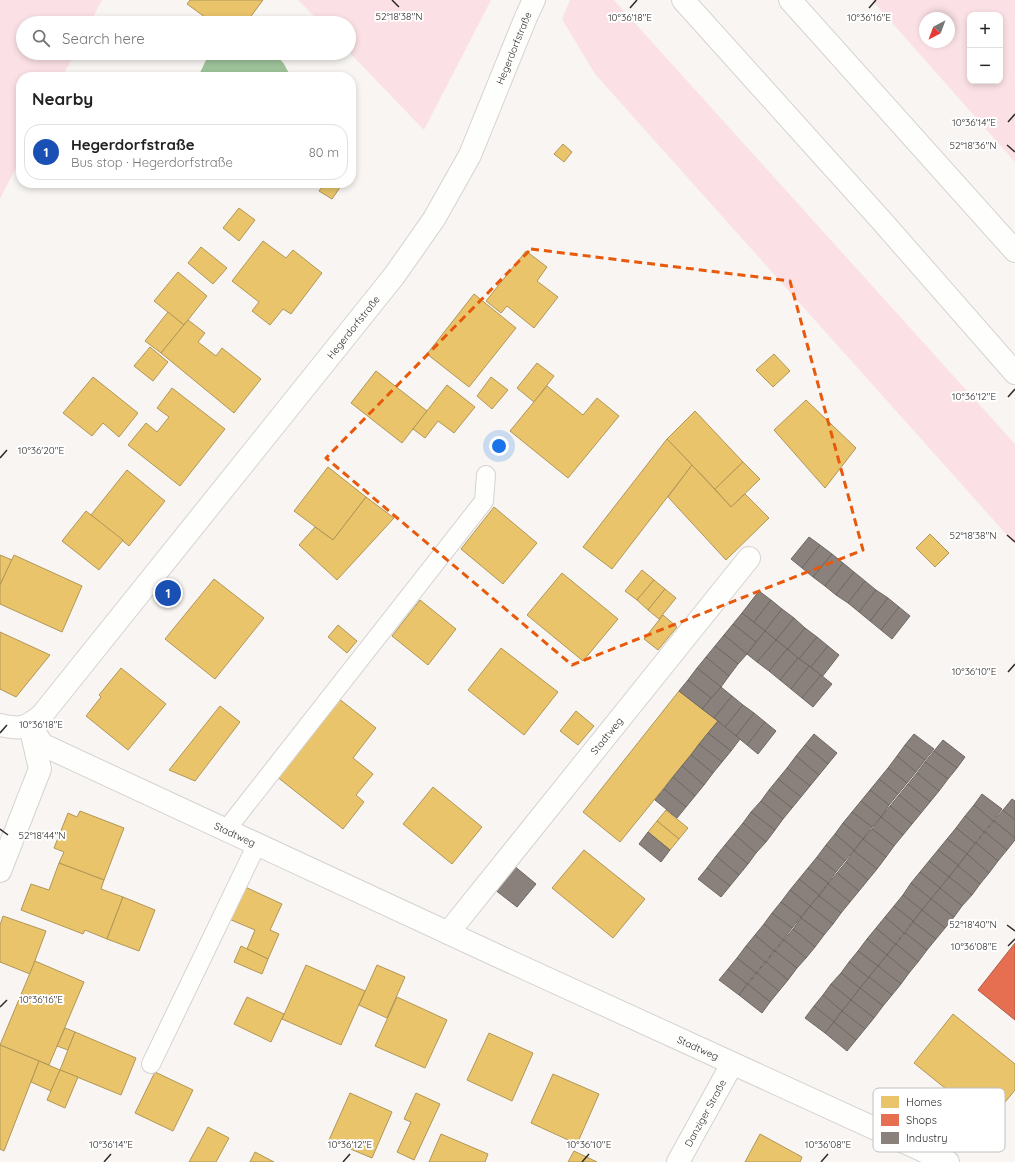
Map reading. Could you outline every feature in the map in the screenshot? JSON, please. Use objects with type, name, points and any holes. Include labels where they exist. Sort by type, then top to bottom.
[{"type":"main road","name":"Hegerdorfstraße","points":[[29,725],[42,715],[89,658],[415,248],[434,219],[470,155],[534,0]]},
{"type":"main road","points":[[683,0],[881,220],[1015,373]]},
{"type":"main road","points":[[790,0],[1015,251]]},
{"type":"main road","name":"Stadtweg","points":[[448,933],[749,558]]},
{"type":"main road","points":[[0,725],[20,728],[29,725],[40,768],[0,871]]},
{"type":"main road","name":"Stadtweg","points":[[29,725],[43,745],[873,1128]]},
{"type":"main road","name":"Danziger Straße","points":[[678,1162],[732,1064]]},
{"type":"main road","name":"Stadtweg","points":[[926,1152],[948,1162]]},
{"type":"lane","points":[[226,830],[484,501],[486,475]]},
{"type":"lane","points":[[151,1064],[257,844]]},
{"type":"highlighted area","points":[[531,249],[790,281],[863,550],[572,665],[326,458]]},
{"type":"shaded area","points":[[0,0],[102,0],[94,16],[16,16],[16,60],[71,60],[65,72],[16,72],[16,168],[0,199]]},
{"type":"shaded area","points":[[298,0],[491,0],[424,130],[356,59],[356,16],[314,16]]},
{"type":"shaded area","points":[[570,0],[614,0],[1015,444],[1015,544],[595,74],[562,19]]},
{"type":"shaded area","points":[[872,0],[1015,0],[1015,162]]},
{"type":"shaded area","points":[[206,60],[281,60],[288,72],[200,72]]},
{"type":"building: Homes","points":[[190,0],[263,0],[251,16],[203,16],[187,4]]},
{"type":"building: Homes","points":[[563,144],[572,152],[564,162],[554,154]]},
{"type":"building: Homes","points":[[321,188],[340,188],[332,199],[319,191]]},
{"type":"building: Homes","points":[[239,208],[255,220],[239,241],[223,228]]},
{"type":"building: Homes","points":[[263,241],[286,258],[293,250],[322,273],[291,314],[283,309],[270,325],[252,311],[259,302],[232,281]]},
{"type":"building: Homes","points":[[201,247],[227,268],[213,284],[188,263]]},
{"type":"building: Homes","points":[[526,251],[547,267],[537,281],[558,297],[534,328],[507,306],[501,313],[486,301]]},
{"type":"building: Homes","points":[[178,272],[207,296],[184,325],[154,301]]},
{"type":"building: Homes","points":[[474,294],[516,328],[469,387],[427,354]]},
{"type":"building: Homes","points":[[168,312],[184,325],[161,353],[145,341]]},
{"type":"building: Homes","points":[[188,320],[205,333],[198,342],[216,356],[222,348],[261,379],[234,413],[161,353]]},
{"type":"building: Homes","points":[[150,347],[168,362],[153,381],[134,366]]},
{"type":"building: Homes","points":[[774,354],[790,371],[773,387],[756,370]]},
{"type":"building: Homes","points":[[537,363],[554,376],[534,402],[517,388]]},
{"type":"building: Homes","points":[[376,371],[427,411],[402,443],[351,403]]},
{"type":"building: Homes","points":[[93,377],[138,413],[119,437],[103,423],[92,436],[63,413]]},
{"type":"building: Homes","points":[[491,377],[508,390],[492,409],[477,396]]},
{"type":"building: Homes","points":[[447,385],[475,407],[454,433],[438,421],[425,438],[413,429]]},
{"type":"building: Homes","points":[[547,386],[583,415],[597,398],[619,416],[568,478],[510,431]]},
{"type":"building: Homes","points":[[172,388],[225,429],[180,486],[128,445],[146,423],[157,432],[169,417],[157,408]]},
{"type":"building: Homes","points":[[806,400],[856,448],[825,488],[774,430]]},
{"type":"building: Homes","points":[[695,411],[743,462],[715,489],[667,439]]},
{"type":"building: Homes","points":[[667,439],[692,465],[612,569],[583,547]]},
{"type":"building: Homes","points":[[743,462],[760,479],[731,507],[715,489]]},
{"type":"building: Homes","points":[[692,465],[731,507],[745,494],[769,518],[726,560],[668,497]]},
{"type":"building: Homes","points":[[328,467],[366,497],[333,540],[294,511]]},
{"type":"building: Homes","points":[[127,470],[165,501],[129,546],[91,515]]},
{"type":"building: Homes","points":[[366,497],[394,518],[337,580],[299,545],[315,527],[333,540]]},
{"type":"building: Homes","points":[[494,507],[537,543],[503,584],[461,549]]},
{"type":"building: Homes","points":[[86,511],[123,540],[99,570],[62,541]]},
{"type":"building: Homes","points":[[930,534],[949,553],[935,567],[916,548]]},
{"type":"building: Homes","points":[[0,555],[12,560],[0,585]]},
{"type":"building: Homes","points":[[14,555],[82,586],[62,632],[0,604],[0,585]]},
{"type":"building: Homes","points":[[642,570],[654,580],[637,600],[625,591]]},
{"type":"building: Homes","points":[[562,573],[618,619],[583,661],[527,615]]},
{"type":"building: Homes","points":[[214,579],[264,618],[215,679],[165,639]]},
{"type":"building: Homes","points":[[654,580],[665,589],[648,610],[637,600]]},
{"type":"building: Homes","points":[[665,589],[676,598],[659,619],[648,610]]},
{"type":"building: Homes","points":[[420,600],[456,629],[428,665],[392,636]]},
{"type":"building: Homes","points":[[663,615],[677,627],[658,650],[644,639]]},
{"type":"building: Homes","points":[[338,625],[357,641],[347,653],[328,637]]},
{"type":"building: Homes","points":[[0,632],[50,655],[16,697],[0,689]]},
{"type":"building: Homes","points":[[501,648],[558,692],[524,735],[468,690]]},
{"type":"building: Homes","points":[[121,668],[166,704],[128,750],[86,716],[101,697],[99,695]]},
{"type":"building: Homes","points":[[679,691],[718,721],[620,842],[583,812]]},
{"type":"building: Homes","points":[[338,698],[376,728],[353,758],[373,774],[356,795],[364,802],[343,829],[276,776]]},
{"type":"building: Homes","points":[[220,706],[240,722],[195,781],[169,770]]},
{"type":"building: Homes","points":[[576,711],[594,726],[578,745],[560,731]]},
{"type":"building: Homes","points":[[433,787],[482,827],[452,864],[403,824]]},
{"type":"building: Homes","points":[[666,810],[688,828],[679,839],[657,821]]},
{"type":"building: Homes","points":[[80,811],[124,828],[104,880],[59,863],[64,852],[54,848],[68,813],[77,817]]},
{"type":"building: Homes","points":[[657,821],[679,839],[670,850],[648,832]]},
{"type":"building: Homes","points":[[584,850],[645,899],[613,938],[552,888]]},
{"type":"building: Homes","points":[[59,863],[104,880],[101,889],[123,897],[107,939],[85,930],[83,934],[21,910],[31,884],[49,890]]},
{"type":"building: Homes","points":[[243,886],[282,904],[270,930],[279,934],[268,959],[247,949],[255,930],[229,919]]},
{"type":"building: Homes","points":[[123,897],[155,910],[139,951],[107,939]]},
{"type":"building: Homes","points":[[3,916],[46,931],[30,974],[0,962],[0,925]]},
{"type":"building: Homes","points":[[241,946],[268,959],[262,974],[234,962]]},
{"type":"building: Homes","points":[[35,961],[84,982],[49,1065],[0,1045]]},
{"type":"building: Homes","points":[[306,965],[365,991],[341,1045],[282,1019]]},
{"type":"building: Homes","points":[[377,965],[405,977],[387,1018],[359,1005]]},
{"type":"building: Homes","points":[[247,997],[284,1014],[271,1042],[234,1024]]},
{"type":"building: Homes","points":[[397,997],[447,1020],[425,1068],[375,1046]]},
{"type":"building: Homes","points":[[953,1014],[1015,1064],[1015,1090],[1005,1102],[1005,1088],[945,1088],[914,1063]]},
{"type":"building: Homes","points":[[65,1028],[75,1032],[68,1050],[57,1046]]},
{"type":"building: Homes","points":[[75,1032],[136,1058],[121,1095],[60,1070]]},
{"type":"building: Homes","points":[[489,1033],[533,1053],[512,1101],[467,1080]]},
{"type":"building: Homes","points":[[0,1045],[39,1061],[4,1151],[0,1149]]},
{"type":"building: Homes","points":[[39,1061],[60,1070],[51,1091],[31,1082]]},
{"type":"building: Homes","points":[[60,1070],[78,1077],[65,1108],[47,1100]]},
{"type":"building: Homes","points":[[155,1072],[193,1090],[173,1131],[135,1113]]},
{"type":"building: Homes","points":[[553,1074],[599,1094],[577,1144],[531,1123]]},
{"type":"building: Homes","points":[[350,1093],[392,1112],[372,1158],[329,1140]]},
{"type":"building: Homes","points":[[416,1093],[440,1104],[414,1160],[397,1152],[411,1122],[404,1119]]},
{"type":"building: Homes","points":[[208,1127],[229,1138],[216,1162],[189,1162]]},
{"type":"building: Homes","points":[[441,1134],[488,1154],[485,1162],[429,1162]]},
{"type":"building: Homes","points":[[760,1134],[802,1157],[800,1162],[745,1162]]},
{"type":"building: Homes","points":[[574,1151],[597,1162],[568,1162]]},
{"type":"building: Homes","points":[[255,1152],[274,1162],[250,1162]]},
{"type":"building: Shops","points":[[1015,943],[1015,1020],[978,990]]},
{"type":"building: Industry","points":[[809,537],[820,545],[802,568],[791,559]]},
{"type":"building: Industry","points":[[820,545],[832,554],[813,577],[802,568]]},
{"type":"building: Industry","points":[[832,554],[843,563],[825,586],[813,577]]},
{"type":"building: Industry","points":[[843,563],[854,572],[836,595],[825,586]]},
{"type":"building: Industry","points":[[854,572],[865,581],[848,603],[836,595]]},
{"type":"building: Industry","points":[[865,581],[876,590],[859,612],[848,603]]},
{"type":"building: Industry","points":[[876,590],[888,598],[870,621],[859,612]]},
{"type":"building: Industry","points":[[759,591],[771,600],[754,622],[742,613]]},
{"type":"building: Industry","points":[[888,598],[899,607],[881,630],[870,621]]},
{"type":"building: Industry","points":[[771,600],[782,609],[765,631],[754,622]]},
{"type":"building: Industry","points":[[899,607],[910,616],[892,639],[881,630]]},
{"type":"building: Industry","points":[[782,609],[794,618],[776,640],[765,631]]},
{"type":"building: Industry","points":[[742,613],[765,631],[756,642],[733,624]]},
{"type":"building: Industry","points":[[794,618],[805,628],[788,649],[776,640]]},
{"type":"building: Industry","points":[[733,624],[756,642],[747,654],[724,635]]},
{"type":"building: Industry","points":[[805,628],[817,637],[799,659],[788,649]]},
{"type":"building: Industry","points":[[765,631],[776,640],[757,662],[747,654]]},
{"type":"building: Industry","points":[[724,635],[747,654],[738,664],[715,646]]},
{"type":"building: Industry","points":[[817,637],[828,646],[811,667],[799,659]]},
{"type":"building: Industry","points":[[776,640],[787,649],[769,671],[757,662]]},
{"type":"building: Industry","points":[[715,646],[738,664],[729,676],[706,657]]},
{"type":"building: Industry","points":[[828,646],[839,655],[822,677],[811,667]]},
{"type":"building: Industry","points":[[787,649],[798,658],[780,680],[769,671]]},
{"type":"building: Industry","points":[[706,657],[729,676],[721,687],[697,668]]},
{"type":"building: Industry","points":[[798,658],[809,666],[791,689],[780,680]]},
{"type":"building: Industry","points":[[809,666],[821,675],[802,698],[791,689]]},
{"type":"building: Industry","points":[[697,668],[721,687],[711,698],[688,680]]},
{"type":"building: Industry","points":[[821,675],[832,684],[813,707],[802,698]]},
{"type":"building: Industry","points":[[688,680],[711,698],[702,709],[679,691]]},
{"type":"building: Industry","points":[[721,687],[732,696],[714,718],[702,709]]},
{"type":"building: Industry","points":[[732,696],[743,705],[725,727],[714,718]]},
{"type":"building: Industry","points":[[743,705],[754,713],[736,736],[725,727]]},
{"type":"building: Industry","points":[[754,713],[765,722],[747,745],[736,736]]},
{"type":"building: Industry","points":[[718,721],[740,739],[731,751],[708,733]]},
{"type":"building: Industry","points":[[765,722],[776,731],[758,754],[747,745]]},
{"type":"building: Industry","points":[[708,733],[731,751],[722,762],[699,744]]},
{"type":"building: Industry","points":[[814,734],[837,753],[828,764],[805,745]]},
{"type":"building: Industry","points":[[914,734],[934,749],[925,760],[905,745]]},
{"type":"building: Industry","points":[[943,740],[965,757],[957,768],[934,751]]},
{"type":"building: Industry","points":[[699,744],[722,762],[713,773],[691,755]]},
{"type":"building: Industry","points":[[805,745],[828,764],[819,775],[796,756]]},
{"type":"building: Industry","points":[[905,745],[925,760],[916,772],[897,756]]},
{"type":"building: Industry","points":[[934,751],[957,768],[948,779],[925,762]]},
{"type":"building: Industry","points":[[691,755],[713,773],[704,785],[682,766]]},
{"type":"building: Industry","points":[[796,756],[819,775],[810,786],[787,768]]},
{"type":"building: Industry","points":[[897,756],[916,772],[907,783],[888,768]]},
{"type":"building: Industry","points":[[925,762],[948,779],[939,791],[917,773]]},
{"type":"building: Industry","points":[[682,766],[704,785],[695,796],[673,777]]},
{"type":"building: Industry","points":[[787,768],[810,786],[801,797],[778,779]]},
{"type":"building: Industry","points":[[888,768],[907,783],[898,794],[879,779]]},
{"type":"building: Industry","points":[[917,773],[939,791],[930,802],[908,784]]},
{"type":"building: Industry","points":[[673,777],[695,796],[686,807],[664,789]]},
{"type":"building: Industry","points":[[778,779],[801,797],[792,808],[769,790]]},
{"type":"building: Industry","points":[[879,779],[898,794],[889,805],[870,790]]},
{"type":"building: Industry","points":[[908,784],[930,802],[921,813],[899,795]]},
{"type":"building: Industry","points":[[664,789],[686,807],[677,818],[655,800]]},
{"type":"building: Industry","points":[[769,790],[792,808],[783,819],[761,801]]},
{"type":"building: Industry","points":[[870,790],[889,805],[881,817],[861,801]]},
{"type":"building: Industry","points":[[982,794],[1002,809],[993,821],[974,805]]},
{"type":"building: Industry","points":[[899,795],[921,813],[912,824],[890,806]]},
{"type":"building: Industry","points":[[1012,799],[1015,801],[1015,820],[1003,810]]},
{"type":"building: Industry","points":[[761,801],[783,819],[775,830],[751,812]]},
{"type":"building: Industry","points":[[861,801],[881,817],[872,827],[852,812]]},
{"type":"building: Industry","points":[[974,805],[993,821],[984,832],[965,816]]},
{"type":"building: Industry","points":[[890,806],[912,824],[903,835],[881,817]]},
{"type":"building: Industry","points":[[1003,810],[1015,820],[1015,838],[994,821]]},
{"type":"building: Industry","points":[[751,812],[775,830],[766,842],[743,823]]},
{"type":"building: Industry","points":[[852,812],[872,827],[863,839],[843,823]]},
{"type":"building: Industry","points":[[965,816],[984,832],[975,843],[956,828]]},
{"type":"building: Industry","points":[[881,817],[903,835],[894,846],[872,829]]},
{"type":"building: Industry","points":[[994,821],[1015,838],[1007,850],[985,832]]},
{"type":"building: Industry","points":[[743,823],[766,842],[756,853],[734,834]]},
{"type":"building: Industry","points":[[843,823],[863,839],[854,850],[835,834]]},
{"type":"building: Industry","points":[[956,828],[975,843],[967,854],[947,839]]},
{"type":"building: Industry","points":[[872,829],[894,846],[886,857],[863,839]]},
{"type":"building: Industry","points":[[648,832],[670,850],[661,862],[639,844]]},
{"type":"building: Industry","points":[[985,832],[1007,850],[998,861],[976,843]]},
{"type":"building: Industry","points":[[734,834],[756,853],[748,864],[725,845]]},
{"type":"building: Industry","points":[[835,834],[854,850],[845,861],[826,845]]},
{"type":"building: Industry","points":[[863,839],[886,857],[877,869],[854,851]]},
{"type":"building: Industry","points":[[947,839],[967,854],[958,865],[938,850]]},
{"type":"building: Industry","points":[[976,843],[998,861],[989,873],[967,854]]},
{"type":"building: Industry","points":[[725,845],[748,864],[739,875],[716,856]]},
{"type":"building: Industry","points":[[826,845],[845,861],[836,872],[817,857]]},
{"type":"building: Industry","points":[[938,850],[958,865],[949,877],[929,861]]},
{"type":"building: Industry","points":[[854,851],[877,869],[868,880],[846,862]]},
{"type":"building: Industry","points":[[967,854],[989,873],[980,884],[958,866]]},
{"type":"building: Industry","points":[[716,856],[739,875],[730,886],[707,868]]},
{"type":"building: Industry","points":[[817,857],[836,872],[828,883],[808,868]]},
{"type":"building: Industry","points":[[929,861],[949,877],[940,888],[920,872]]},
{"type":"building: Industry","points":[[846,862],[868,880],[859,891],[837,873]]},
{"type":"building: Industry","points":[[513,865],[536,884],[517,907],[494,889]]},
{"type":"building: Industry","points":[[958,866],[980,884],[972,895],[949,877]]},
{"type":"building: Industry","points":[[707,868],[730,886],[721,897],[698,879]]},
{"type":"building: Industry","points":[[808,868],[828,883],[819,895],[799,879]]},
{"type":"building: Industry","points":[[920,872],[940,888],[931,899],[911,883]]},
{"type":"building: Industry","points":[[837,873],[859,891],[850,902],[828,884]]},
{"type":"building: Industry","points":[[949,877],[972,895],[962,906],[940,888]]},
{"type":"building: Industry","points":[[799,879],[819,895],[810,906],[790,890]]},
{"type":"building: Industry","points":[[911,883],[931,899],[922,910],[903,895]]},
{"type":"building: Industry","points":[[828,884],[850,902],[841,913],[819,896]]},
{"type":"building: Industry","points":[[940,888],[962,906],[954,917],[931,899]]},
{"type":"building: Industry","points":[[790,890],[810,906],[801,917],[781,902]]},
{"type":"building: Industry","points":[[903,895],[922,910],[913,921],[894,906]]},
{"type":"building: Industry","points":[[819,896],[841,913],[833,924],[810,906]]},
{"type":"building: Industry","points":[[931,899],[954,917],[945,928],[922,910]]},
{"type":"building: Industry","points":[[781,902],[801,917],[792,928],[772,913]]},
{"type":"building: Industry","points":[[810,906],[833,924],[824,935],[801,918]]},
{"type":"building: Industry","points":[[894,906],[913,921],[904,933],[885,917]]},
{"type":"building: Industry","points":[[922,910],[945,928],[936,939],[913,922]]},
{"type":"building: Industry","points":[[772,913],[792,928],[783,940],[764,924]]},
{"type":"building: Industry","points":[[885,917],[904,933],[895,944],[876,928]]},
{"type":"building: Industry","points":[[801,918],[824,935],[815,947],[793,929]]},
{"type":"building: Industry","points":[[913,922],[936,939],[927,950],[905,933]]},
{"type":"building: Industry","points":[[764,924],[783,940],[774,951],[755,935]]},
{"type":"building: Industry","points":[[876,928],[895,944],[887,955],[867,939]]},
{"type":"building: Industry","points":[[793,929],[815,947],[806,958],[784,940]]},
{"type":"building: Industry","points":[[905,933],[927,950],[918,962],[896,944]]},
{"type":"building: Industry","points":[[755,935],[774,951],[765,962],[746,946]]},
{"type":"building: Industry","points":[[867,939],[887,955],[878,966],[858,951]]},
{"type":"building: Industry","points":[[784,940],[806,958],[797,968],[775,951]]},
{"type":"building: Industry","points":[[896,944],[918,962],[909,973],[887,955]]},
{"type":"building: Industry","points":[[746,946],[765,962],[756,973],[737,958]]},
{"type":"building: Industry","points":[[775,951],[797,968],[788,980],[766,962]]},
{"type":"building: Industry","points":[[858,951],[878,966],[869,978],[849,962]]},
{"type":"building: Industry","points":[[887,955],[909,973],[901,984],[878,966]]},
{"type":"building: Industry","points":[[737,958],[756,973],[747,984],[728,969]]},
{"type":"building: Industry","points":[[766,962],[788,980],[779,991],[757,973]]},
{"type":"building: Industry","points":[[849,962],[869,978],[860,988],[841,973]]},
{"type":"building: Industry","points":[[878,966],[901,984],[892,995],[869,977]]},
{"type":"building: Industry","points":[[728,969],[747,984],[739,995],[719,980]]},
{"type":"building: Industry","points":[[757,973],[779,991],[770,1002],[748,984]]},
{"type":"building: Industry","points":[[841,973],[860,988],[851,1000],[831,984]]},
{"type":"building: Industry","points":[[869,977],[892,995],[883,1006],[860,988]]},
{"type":"building: Industry","points":[[748,984],[770,1002],[762,1013],[739,995]]},
{"type":"building: Industry","points":[[831,984],[851,1000],[842,1011],[823,995]]},
{"type":"building: Industry","points":[[860,988],[883,1006],[874,1018],[851,1000]]},
{"type":"building: Industry","points":[[823,995],[842,1011],[834,1022],[814,1006]]},
{"type":"building: Industry","points":[[851,1000],[874,1018],[865,1029],[842,1011]]},
{"type":"building: Industry","points":[[814,1006],[834,1022],[825,1033],[805,1018]]},
{"type":"building: Industry","points":[[842,1011],[865,1029],[856,1040],[834,1022]]},
{"type":"building: Industry","points":[[834,1022],[856,1040],[847,1051],[825,1033]]},
{"type":"place","name":"Hegerdorfstraße","points":[[168,593]]}]
